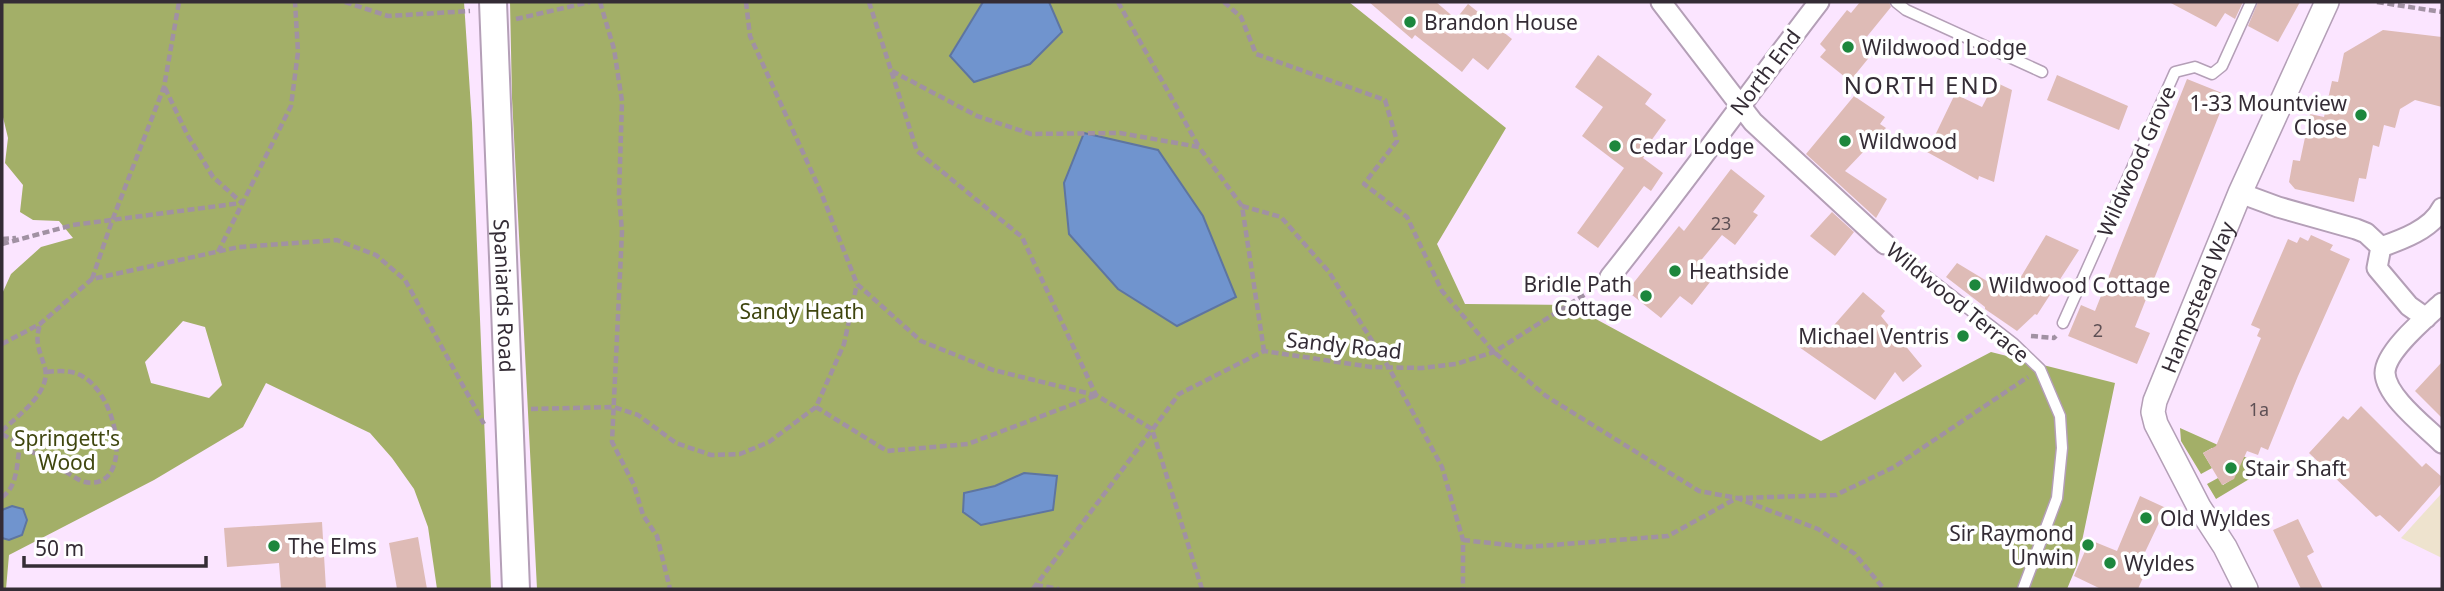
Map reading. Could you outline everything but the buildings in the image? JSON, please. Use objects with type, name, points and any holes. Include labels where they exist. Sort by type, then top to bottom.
[{"type":"main road","name":"Spaniards Road","points":[[482,7],[516,589]]},
{"type":"street","name":"Wildwood Terrace","points":[[1661,2],[1753,122],[1885,244]]},
{"type":"street","name":"North End","points":[[1610,277],[1819,2]]},
{"type":"street","name":"Hampstead Way","points":[[2246,589],[2155,424],[2153,412],[2155,401],[2240,192],[2327,2]]},
{"type":"street","points":[[2240,192],[2278,207],[2356,229],[2366,233],[2381,247]]},
{"type":"street","points":[[2381,247],[2406,238],[2422,228],[2439,215],[2442,208]]},
{"type":"street","points":[[2381,247],[2377,268],[2409,306],[2426,318]]},
{"type":"street","points":[[2442,303],[2392,354],[2385,373],[2392,392],[2402,405],[2442,443]]},
{"type":"lane","points":[[1896,2],[1906,10],[2042,72]]},
{"type":"lane","name":"Wildwood Grove","points":[[2063,323],[2175,72],[2195,67],[2212,74],[2222,66],[2251,2]]},
{"type":"lane","name":"Wildwood Terrace","points":[[1885,244],[2014,344],[2040,369],[2060,416],[2063,448],[2057,498],[2023,589]]},
{"type":"path","points":[[92,279],[164,88],[179,2]]},
{"type":"path","points":[[218,252],[291,106],[298,52],[295,2]]},
{"type":"path","points":[[345,2],[388,16],[482,7]]},
{"type":"path","points":[[513,20],[590,2]]},
{"type":"path","points":[[600,2],[614,49],[622,101],[619,195],[622,232],[612,442],[634,485],[643,515],[657,536],[670,589]]},
{"type":"path","points":[[746,2],[750,36],[820,190],[858,284],[921,341],[993,370],[1096,396],[1152,429],[1202,589]]},
{"type":"path","points":[[869,2],[918,151],[1022,237],[1096,396]]},
{"type":"path","points":[[1118,2],[1199,148],[1242,206],[1264,351]]},
{"type":"path","points":[[1224,2],[1241,17],[1256,54],[1385,100],[1397,141],[1364,184],[1407,217],[1442,291],[1494,352],[1546,396],[1699,491],[1737,498],[1818,529],[1855,554],[1884,589]]},
{"type":"path","points":[[2377,2],[2442,12]]},
{"type":"path","points":[[891,71],[977,116],[1031,134],[1120,133],[1199,148]]},
{"type":"path","points":[[164,88],[213,177],[242,203]]},
{"type":"path","points":[[2,242],[73,225],[242,203]]},
{"type":"path","points":[[1242,206],[1281,217],[1329,272],[1389,368],[1442,467],[1462,540],[1463,589]]},
{"type":"path","points":[[2,344],[40,324],[92,279],[239,247],[337,240],[376,255],[405,281],[485,427]]},
{"type":"path","name":"Sandy Road","points":[[1034,587],[1178,394],[1264,351],[1371,368],[1456,365],[1494,352],[1610,277]]},
{"type":"path","points":[[530,409],[614,407],[638,415],[676,443],[711,455],[740,454],[769,442],[816,407],[844,344],[858,284]]},
{"type":"path","points":[[40,324],[35,338],[46,372],[42,389],[2,432],[81,481],[99,481],[108,475],[116,464],[117,445],[114,422],[101,392],[77,373],[46,372]]},
{"type":"path","points":[[1462,540],[1527,547],[1668,536],[1737,498],[1836,495],[1894,467],[2040,369]]},
{"type":"path","points":[[816,407],[887,451],[968,444],[1096,396]]},
{"type":"path","points":[[2,497],[10,492],[14,483],[20,444]]},
{"type":"path","points":[[1034,587],[1059,589]]},
{"type":"shaded area","points":[[2442,493],[2442,558],[2401,538]]},
{"type":"green space","name":"Springett's Wood","points":[[2,2],[464,2],[472,123],[491,589],[437,589],[428,527],[414,489],[392,458],[370,433],[266,383],[243,427],[154,480],[9,555],[6,589],[2,589],[2,538],[9,540],[12,506],[2,510],[2,294],[11,274],[41,247],[73,238],[59,221],[33,220],[20,212],[23,185],[5,163],[8,138],[2,113]],"holes":[[[183,321],[205,327],[222,385],[209,398],[151,383],[145,362]]]},
{"type":"green space","name":"Sandy Heath","points":[[510,2],[983,2],[950,55],[1030,64],[1062,33],[1049,2],[1349,2],[1506,128],[1437,244],[1465,304],[1570,305],[1821,441],[1991,352],[2115,383],[2077,565],[2067,589],[537,589],[512,98]]},
{"type":"green space","points":[[2180,428],[2256,462],[2251,478],[2216,499],[2207,484],[2218,478],[2223,485],[2231,480],[2212,448],[2203,453],[2212,468],[2201,474],[2181,441]]},
{"type":"water","points":[[983,2],[1049,2],[1062,32],[1030,64],[974,82],[950,56]]},
{"type":"water","points":[[1084,133],[1158,150],[1203,216],[1236,297],[1177,326],[1118,289],[1069,234],[1064,183]]},
{"type":"water","points":[[1024,473],[1057,476],[1053,510],[981,525],[963,512],[964,493],[995,486]]},
{"type":"water","points":[[12,506],[23,509],[27,520],[22,535],[9,540],[2,538],[2,510]]},
{"type":"place","name":"Brandon House","points":[[1410,22]]},
{"type":"place","name":"Wildwood Lodge","points":[[1848,47]]},
{"type":"place","name":"1-33 Mountview Close","points":[[2361,115]]},
{"type":"place","name":"Wildwood","points":[[1845,141]]},
{"type":"place","name":"Cedar Lodge","points":[[1615,146]]},
{"type":"place","name":"Heathside","points":[[1675,271]]},
{"type":"place","name":"Wildwood Cottage","points":[[1975,285]]},
{"type":"place","name":"Bridle Path Cottage","points":[[1646,296]]},
{"type":"place","name":"Michael Ventris","points":[[1963,336]]},
{"type":"place","name":"Stair Shaft","points":[[2231,468]]},
{"type":"place","name":"Old Wyldes","points":[[2146,518]]},
{"type":"place","name":"Sir Raymond Unwin","points":[[2088,545]]},
{"type":"place","name":"The Elms","points":[[274,546]]},
{"type":"place","name":"Wyldes","points":[[2110,563]]},
{"type":"district","name":"NORTH END","points":[[1922,84]]}]
